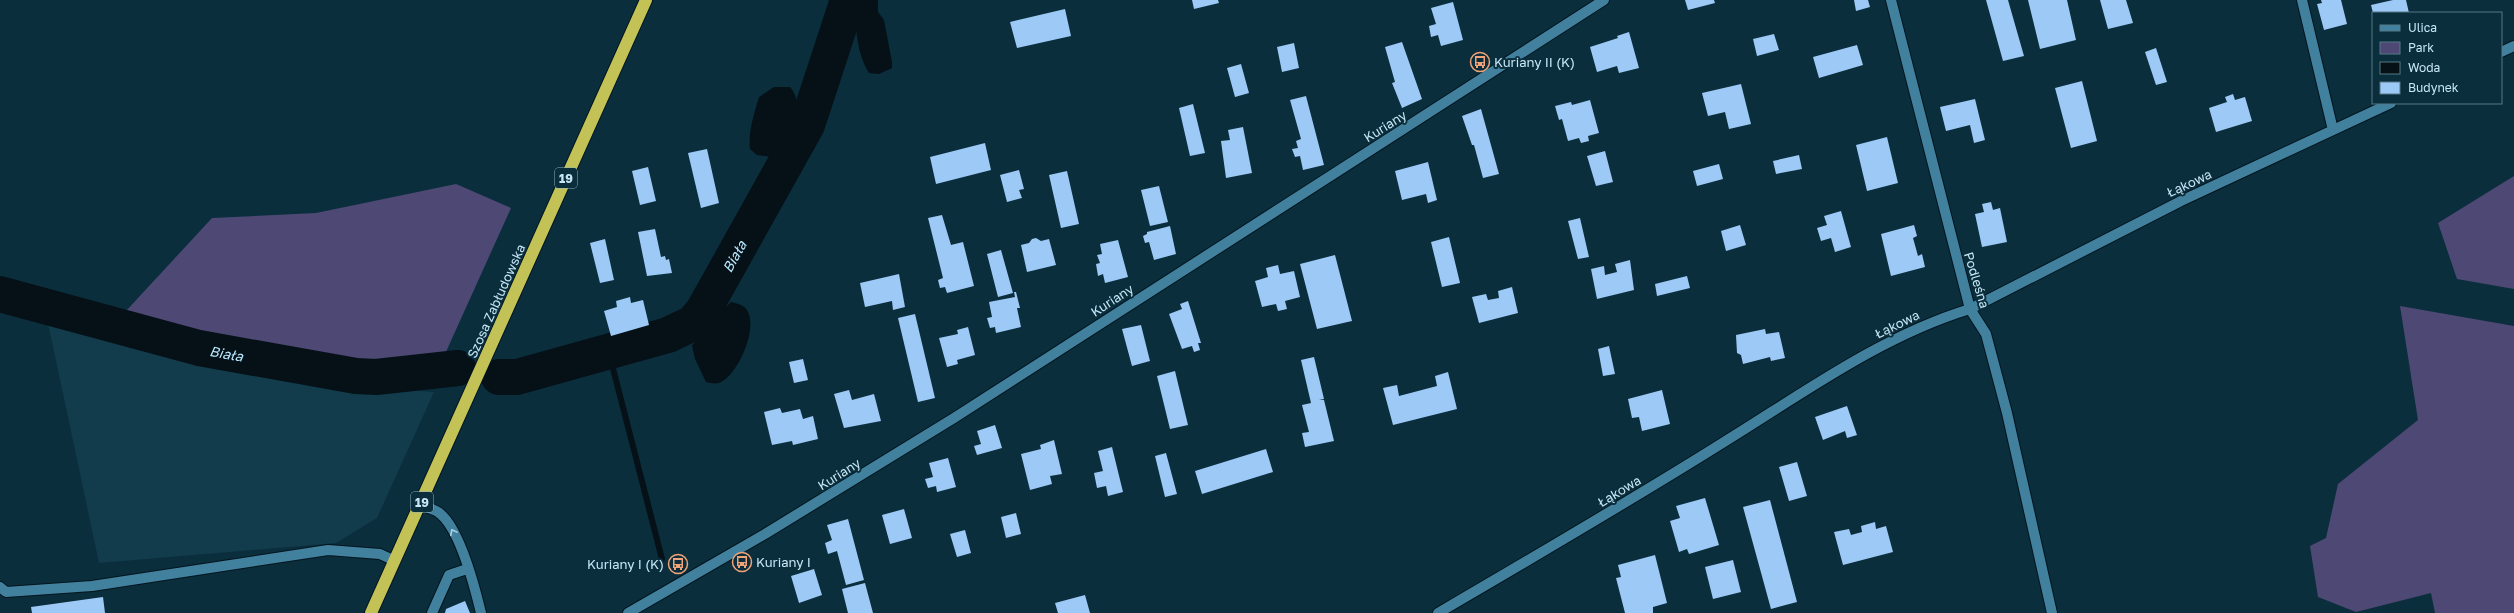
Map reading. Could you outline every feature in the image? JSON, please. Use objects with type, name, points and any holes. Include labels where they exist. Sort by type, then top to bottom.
[{"type":"highway","name":"Szosa Zabłudowska","points":[[372,613],[646,0]]},
{"type":"street","name":"Kuriany","points":[[628,613],[765,534],[954,418],[1604,0]]},
{"type":"street","name":"Podleśna","points":[[1891,0],[1970,309],[1986,334],[2007,413],[2052,613]]},
{"type":"street","points":[[2302,0],[2333,130]]},
{"type":"street","points":[[2502,52],[2514,46]]},
{"type":"street","name":"Łąkowa","points":[[1438,613],[1654,486],[1864,356],[1938,319],[1970,309],[2181,201],[2389,104]]},
{"type":"street","points":[[421,505],[438,512],[450,526],[467,569],[481,613]]},
{"type":"street","points":[[0,587],[6,592],[92,586],[328,550],[380,554],[395,561]]},
{"type":"street","points":[[432,613],[449,575],[467,569]]},
{"type":"shaded area","points":[[48,323],[352,386],[434,392],[377,518],[336,543],[99,563]]},
{"type":"green space","points":[[2514,176],[2514,289],[2457,279],[2438,223]]},
{"type":"green space","points":[[456,184],[511,208],[445,354],[373,368],[226,345],[126,311],[212,218],[316,213]]},
{"type":"green space","points":[[2400,306],[2514,326],[2514,613],[2435,613],[2431,593],[2356,612],[2318,597],[2310,546],[2326,538],[2338,484],[2418,420]]},
{"type":"water","points":[[858,0],[878,0],[878,12],[884,20],[892,68],[879,74],[869,73],[859,48],[856,28]]},
{"type":"water","points":[[774,87],[790,87],[795,96],[797,105],[796,114],[788,132],[772,157],[757,155],[750,149],[753,116],[759,97]]},
{"type":"water","points":[[731,302],[743,306],[748,313],[750,323],[746,348],[734,370],[726,379],[719,383],[706,382],[695,359],[692,346],[702,330]]},
{"type":"building","points":[[1192,0],[1218,0],[1219,3],[1194,9]]},
{"type":"building","points":[[1685,0],[1714,0],[1715,3],[1688,10]]},
{"type":"building","points":[[1854,0],[1868,0],[1870,7],[1856,11]]},
{"type":"building","points":[[1986,0],[2008,0],[2024,56],[2003,61]]},
{"type":"building","points":[[2028,0],[2067,0],[2076,40],[2040,49]]},
{"type":"building","points":[[2100,0],[2126,0],[2133,23],[2108,29]]},
{"type":"building","points":[[2321,0],[2341,0],[2347,24],[2324,30],[2317,4],[2322,3]]},
{"type":"building","points":[[2393,0],[2406,0],[2409,12],[2373,12],[2371,5]]},
{"type":"building","points":[[1453,2],[1463,40],[1441,46],[1438,35],[1431,37],[1429,26],[1436,24],[1431,8]]},
{"type":"building","points":[[1065,9],[1071,36],[1017,48],[1010,22]]},
{"type":"building","points":[[1629,32],[1639,68],[1619,73],[1617,66],[1597,72],[1590,47],[1618,38],[1617,36]]},
{"type":"building","points":[[1774,34],[1779,50],[1757,56],[1753,39]]},
{"type":"building","points":[[1402,42],[1422,99],[1402,108],[1392,83],[1395,82],[1385,47]]},
{"type":"building","points":[[1294,43],[1299,68],[1282,72],[1277,47]]},
{"type":"building","points":[[1857,45],[1863,65],[1819,78],[1813,57]]},
{"type":"building","points":[[2156,48],[2167,82],[2156,85],[2145,52]]},
{"type":"building","points":[[1241,64],[1249,93],[1235,97],[1227,68]]},
{"type":"building","points":[[2082,81],[2097,141],[2071,148],[2055,88]]},
{"type":"building","points":[[1741,84],[1751,124],[1729,129],[1725,112],[1708,116],[1702,93]]},
{"type":"building","points":[[2233,94],[2235,100],[2245,97],[2252,121],[2216,132],[2209,108],[2227,102],[2225,97]]},
{"type":"building","points":[[1306,96],[1324,165],[1303,170],[1300,156],[1295,157],[1292,149],[1298,148],[1296,141],[1301,139],[1290,100]]},
{"type":"building","points":[[1975,99],[1985,140],[1974,143],[1970,125],[1946,131],[1940,107]]},
{"type":"building","points":[[1590,100],[1599,133],[1588,136],[1589,141],[1581,143],[1579,138],[1568,141],[1562,119],[1559,120],[1555,106],[1571,102],[1572,105]]},
{"type":"building","points":[[1193,104],[1205,153],[1190,156],[1179,108]]},
{"type":"building","points":[[1481,109],[1499,174],[1483,178],[1474,145],[1472,145],[1462,116]]},
{"type":"building","points":[[1243,127],[1252,173],[1226,178],[1221,141],[1230,140],[1228,130]]},
{"type":"building","points":[[1887,137],[1898,183],[1867,191],[1856,145]]},
{"type":"building","points":[[985,143],[991,170],[936,184],[930,157]]},
{"type":"building","points":[[707,149],[719,203],[701,208],[688,153]]},
{"type":"building","points":[[1605,151],[1613,182],[1596,186],[1587,156]]},
{"type":"building","points":[[1799,155],[1802,169],[1776,174],[1773,161]]},
{"type":"building","points":[[1428,162],[1437,200],[1428,203],[1426,194],[1402,200],[1395,171]]},
{"type":"building","points":[[1719,164],[1723,179],[1697,186],[1693,171]]},
{"type":"building","points":[[648,167],[656,201],[640,205],[632,171]]},
{"type":"building","points":[[1019,170],[1024,189],[1019,190],[1022,198],[1007,202],[1000,175]]},
{"type":"building","points":[[1067,171],[1079,224],[1061,228],[1049,175]]},
{"type":"building","points":[[1159,186],[1168,222],[1150,226],[1141,190]]},
{"type":"building","points":[[1991,202],[1993,210],[2000,208],[2007,242],[1982,247],[1975,214],[1984,212],[1982,204]]},
{"type":"building","points":[[1841,211],[1851,247],[1835,252],[1831,238],[1821,241],[1817,228],[1827,225],[1824,216]]},
{"type":"building","points":[[942,215],[951,245],[963,242],[974,286],[947,293],[945,287],[940,288],[938,280],[943,278],[928,218]]},
{"type":"building","points":[[1580,218],[1589,257],[1578,259],[1568,221]]},
{"type":"building","points":[[1740,225],[1746,245],[1726,251],[1721,231]]},
{"type":"building","points":[[1914,225],[1917,236],[1913,238],[1918,256],[1922,254],[1925,267],[1891,276],[1881,234]]},
{"type":"building","points":[[1170,226],[1176,254],[1154,260],[1149,242],[1145,243],[1143,236],[1147,234],[1147,232]]},
{"type":"building","points":[[655,229],[661,257],[665,256],[666,260],[669,259],[672,273],[647,276],[638,232]]},
{"type":"building","points":[[1449,237],[1460,283],[1442,287],[1431,242]]},
{"type":"building","points":[[1036,238],[1041,241],[1049,239],[1056,265],[1027,272],[1021,245],[1029,243],[1032,239]]},
{"type":"building","points":[[605,239],[614,280],[600,283],[590,243]]},
{"type":"building","points":[[1118,240],[1128,277],[1105,283],[1103,274],[1098,276],[1096,264],[1100,263],[1097,255],[1102,254],[1100,244]]},
{"type":"building","points":[[1001,250],[1013,293],[998,297],[987,254]]},
{"type":"building","points":[[1335,255],[1352,321],[1317,329],[1300,264]]},
{"type":"building","points":[[1630,260],[1634,290],[1597,299],[1591,269],[1604,266],[1605,275],[1617,272],[1615,264]]},
{"type":"building","points":[[1278,265],[1280,274],[1294,271],[1300,297],[1285,301],[1287,309],[1278,311],[1276,304],[1262,307],[1255,281],[1268,277],[1266,268]]},
{"type":"building","points":[[899,274],[905,307],[893,310],[892,301],[865,307],[860,283]]},
{"type":"building","points":[[1687,276],[1690,288],[1657,296],[1655,284]]},
{"type":"building","points":[[1512,287],[1518,313],[1479,323],[1472,297],[1486,294],[1488,300],[1499,298],[1498,291]]},
{"type":"building","points":[[1014,292],[1016,292],[1020,308],[1017,308],[1021,327],[996,333],[995,327],[990,328],[987,318],[992,317],[989,302],[1015,297]]},
{"type":"building","points":[[630,297],[631,303],[643,300],[649,325],[611,336],[604,311],[617,307],[616,301]]},
{"type":"building","points":[[1188,301],[1201,343],[1198,343],[1200,350],[1194,352],[1192,346],[1182,349],[1169,314],[1182,309],[1180,304]]},
{"type":"building","points":[[915,314],[935,398],[918,402],[898,318]]},
{"type":"building","points":[[1141,325],[1150,361],[1132,366],[1122,329]]},
{"type":"building","points":[[968,327],[975,355],[957,360],[958,364],[947,367],[939,338],[958,334],[957,330]]},
{"type":"building","points":[[1765,329],[1766,334],[1779,332],[1785,358],[1771,361],[1770,357],[1743,364],[1741,355],[1737,353],[1736,335]]},
{"type":"building","points":[[1609,346],[1615,374],[1603,376],[1598,349]]},
{"type":"building","points":[[1314,357],[1324,399],[1319,400],[1324,400],[1334,441],[1305,447],[1302,433],[1309,432],[1302,405],[1311,403],[1301,360]]},
{"type":"building","points":[[803,359],[808,380],[794,383],[789,362]]},
{"type":"building","points":[[1175,371],[1188,425],[1170,429],[1157,376]]},
{"type":"building","points":[[1448,372],[1457,409],[1393,425],[1383,388],[1397,385],[1399,396],[1437,386],[1435,376]]},
{"type":"building","points":[[849,390],[852,400],[874,394],[881,421],[844,428],[834,394]]},
{"type":"building","points":[[1662,390],[1670,424],[1642,431],[1639,417],[1632,418],[1628,399]]},
{"type":"building","points":[[1847,406],[1857,435],[1847,438],[1845,431],[1823,440],[1815,417]]},
{"type":"building","points":[[780,408],[782,413],[800,409],[803,419],[813,416],[818,439],[793,445],[792,441],[772,445],[764,412]]},
{"type":"building","points":[[995,425],[1002,448],[977,455],[974,446],[981,444],[977,431]]},
{"type":"building","points":[[1054,440],[1062,474],[1050,476],[1052,484],[1030,490],[1021,454],[1041,449],[1040,445]]},
{"type":"building","points":[[1112,447],[1123,492],[1108,496],[1106,486],[1097,488],[1094,473],[1103,471],[1098,451]]},
{"type":"building","points":[[1266,449],[1273,472],[1202,494],[1195,471]]},
{"type":"building","points":[[1166,453],[1177,494],[1165,497],[1155,456]]},
{"type":"building","points":[[948,458],[956,487],[937,492],[936,486],[928,488],[925,479],[933,477],[929,463]]},
{"type":"building","points":[[1797,462],[1807,496],[1789,501],[1779,467]]},
{"type":"building","points":[[1705,498],[1719,545],[1689,554],[1687,549],[1679,552],[1670,521],[1680,518],[1676,506]]},
{"type":"building","points":[[1770,500],[1797,602],[1771,609],[1743,507]]},
{"type":"building","points":[[904,509],[912,538],[890,544],[882,515]]},
{"type":"building","points":[[1016,513],[1021,534],[1006,538],[1001,517]]},
{"type":"building","points":[[848,519],[864,580],[846,585],[837,551],[828,554],[825,543],[832,540],[827,525]]},
{"type":"building","points":[[1875,522],[1876,529],[1886,526],[1893,552],[1843,565],[1834,532],[1849,529],[1851,535],[1862,532],[1861,526]]},
{"type":"building","points":[[965,530],[971,553],[957,557],[950,534]]},
{"type":"building","points":[[1655,555],[1667,603],[1653,607],[1653,613],[1625,613],[1616,578],[1621,577],[1618,565]]},
{"type":"building","points":[[1733,560],[1741,592],[1713,599],[1705,567]]},
{"type":"building","points":[[814,569],[822,595],[799,603],[791,576]]},
{"type":"building","points":[[865,583],[873,613],[848,613],[842,589]]},
{"type":"building","points":[[1085,595],[1090,613],[1058,613],[1055,603]]},
{"type":"building","points":[[103,597],[105,613],[32,613],[31,607]]},
{"type":"building","points":[[465,601],[470,613],[445,613],[446,609]]},
{"type":"waterway","name":"Biała","points":[[499,377],[517,377],[668,335],[693,323],[703,311],[807,125],[848,0]]},
{"type":"waterway","name":"Biała","points":[[0,294],[199,348],[356,376],[376,377],[458,368]]},
{"type":"waterway","points":[[609,353],[662,559]]},
{"type":"place","name":"Kuriany II (K)","points":[[1480,62]]},
{"type":"place","name":"Kuriany I","points":[[742,562]]},
{"type":"place","name":"Kuriany I (K)","points":[[678,564]]}]
